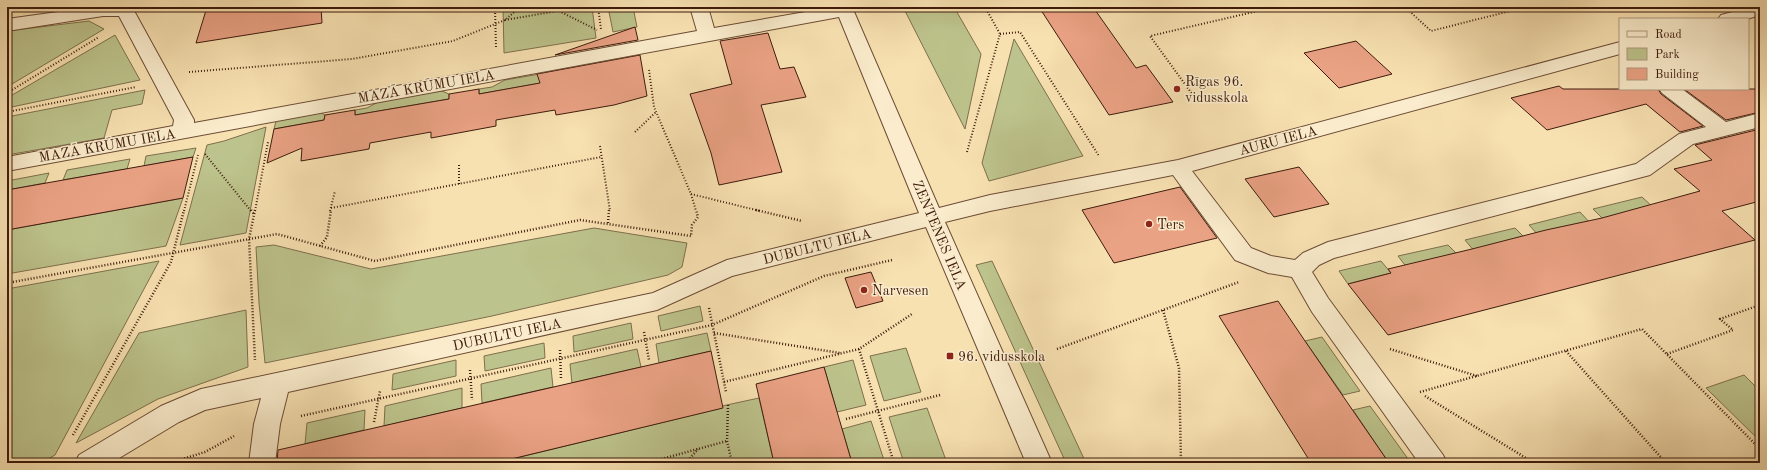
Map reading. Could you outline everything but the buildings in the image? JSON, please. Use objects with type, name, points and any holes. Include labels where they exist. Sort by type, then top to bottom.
[{"type":"street","points":[[699,7],[707,34]]},
{"type":"street","name":"MAZĀ KRŪMU IELA","points":[[7,164],[707,34],[801,20],[844,9]]},
{"type":"street","name":"ZENTENES IELA","points":[[844,9],[932,217],[1039,463]]},
{"type":"street","points":[[7,25],[103,10],[126,10],[129,19],[184,120],[183,131]]},
{"type":"street","points":[[1731,18],[1760,10]]},
{"type":"street","name":"AURU IELA","points":[[932,217],[990,203],[1178,167],[1619,49]]},
{"type":"street","points":[[1670,90],[1723,130]]},
{"type":"street","points":[[1298,270],[1311,259],[1328,251],[1643,170],[1686,139],[1760,120]]},
{"type":"street","points":[[1178,167],[1243,254],[1268,264],[1298,270],[1320,305],[1434,463]]},
{"type":"street","name":"DUBULTU IELA","points":[[88,463],[186,406],[201,400],[658,301],[727,268],[932,217]]},
{"type":"street","points":[[262,463],[267,424],[267,386]]},
{"type":"path","points":[[495,7],[496,74]]},
{"type":"path","points":[[505,20],[520,7]]},
{"type":"path","points":[[551,7],[602,33]]},
{"type":"path","points":[[7,112],[141,86],[175,73],[352,59],[453,41],[505,20],[580,7]]},
{"type":"path","points":[[967,152],[1000,34],[985,7]]},
{"type":"path","points":[[1195,98],[1150,36],[1275,7]]},
{"type":"path","points":[[1405,7],[1431,31],[1526,7]]},
{"type":"path","points":[[7,93],[129,19]]},
{"type":"path","points":[[1000,34],[1020,32],[1114,179]]},
{"type":"path","points":[[7,283],[278,234],[375,261],[580,220],[692,236],[692,225],[698,217],[691,194],[656,112],[643,46]]},
{"type":"path","points":[[635,132],[656,112]]},
{"type":"path","points":[[267,386],[255,367],[249,239],[274,114]]},
{"type":"path","points":[[71,440],[171,262],[205,127]]},
{"type":"path","points":[[600,146],[610,214],[608,223]]},
{"type":"path","points":[[200,148],[254,214]]},
{"type":"path","points":[[331,208],[601,157]]},
{"type":"path","points":[[459,165],[459,184]]},
{"type":"path","points":[[320,246],[327,237],[335,191]]},
{"type":"path","points":[[691,194],[807,223]]},
{"type":"path","points":[[297,417],[712,325],[824,276],[892,260]]},
{"type":"path","points":[[1057,348],[1242,280],[1268,264]]},
{"type":"path","points":[[699,282],[706,296],[726,392]]},
{"type":"path","points":[[1667,354],[1733,330],[1720,319],[1760,305]]},
{"type":"path","points":[[1163,310],[1179,368],[1181,463]]},
{"type":"path","points":[[724,382],[858,349],[912,314]]},
{"type":"path","points":[[1534,463],[1419,392],[1642,329],[1760,449]]},
{"type":"path","points":[[714,333],[842,354]]},
{"type":"path","points":[[1386,348],[1477,376]]},
{"type":"path","points":[[858,349],[894,463]]},
{"type":"path","points":[[1566,351],[1666,463]]},
{"type":"path","points":[[846,419],[940,395]]},
{"type":"path","points":[[728,405],[727,441],[732,463]]},
{"type":"path","points":[[170,463],[205,452],[239,432]]},
{"type":"path","points":[[647,463],[727,441]]},
{"type":"path","points":[[686,463],[698,449]]},
{"type":"green space","points":[[503,7],[592,7],[596,38],[504,53]]},
{"type":"green space","points":[[608,7],[633,7],[637,27],[613,32]]},
{"type":"green space","points":[[903,7],[954,7],[981,54],[965,129]]},
{"type":"green space","points":[[89,21],[104,29],[7,87],[7,31]]},
{"type":"green space","points":[[115,35],[140,80],[7,108],[7,98]]},
{"type":"green space","points":[[1014,39],[1083,156],[989,181],[982,163]]},
{"type":"green space","points":[[563,70],[569,78],[479,94],[479,89],[492,87],[505,80]]},
{"type":"green space","points":[[145,90],[142,104],[112,110],[104,138],[7,155],[7,117]]},
{"type":"green space","points":[[442,91],[449,94],[449,99],[355,115],[355,110],[367,108],[382,100]]},
{"type":"green space","points":[[316,110],[325,115],[324,120],[274,129],[276,121]]},
{"type":"green space","points":[[266,127],[246,233],[180,245],[207,145]]},
{"type":"green space","points":[[196,148],[193,157],[144,166],[146,156]]},
{"type":"green space","points":[[130,159],[127,169],[63,180],[67,170]]},
{"type":"green space","points":[[49,173],[45,183],[7,190],[7,181]]},
{"type":"green space","points":[[1642,197],[1654,208],[1605,221],[1593,209]]},
{"type":"green space","points":[[183,198],[166,246],[7,274],[7,230]]},
{"type":"green space","points":[[1580,212],[1591,224],[1540,237],[1529,225]]},
{"type":"green space","points":[[594,228],[687,243],[682,267],[668,275],[492,316],[265,363],[259,303],[256,247],[274,245],[371,269]]},
{"type":"green space","points":[[1515,228],[1527,240],[1475,252],[1465,240]]},
{"type":"green space","points":[[1448,245],[1459,256],[1408,269],[1398,256]]},
{"type":"green space","points":[[159,261],[55,455],[41,463],[7,463],[7,289]]},
{"type":"green space","points":[[992,261],[1086,463],[1066,463],[976,265]]},
{"type":"green space","points":[[1381,261],[1391,273],[1348,284],[1339,271]]},
{"type":"green space","points":[[700,306],[703,321],[661,331],[658,316]]},
{"type":"green space","points":[[246,310],[248,367],[158,399],[76,443],[139,333]]},
{"type":"green space","points":[[631,323],[633,339],[574,352],[573,336]]},
{"type":"green space","points":[[707,333],[711,351],[659,363],[656,344]]},
{"type":"green space","points":[[1322,337],[1360,391],[1343,395],[1305,341]]},
{"type":"green space","points":[[544,343],[545,358],[485,371],[484,356]]},
{"type":"green space","points":[[906,348],[921,392],[884,401],[870,356]]},
{"type":"green space","points":[[637,349],[641,367],[572,383],[570,364]]},
{"type":"green space","points":[[456,360],[456,376],[392,390],[393,374]]},
{"type":"green space","points":[[853,360],[866,405],[837,412],[824,367]]},
{"type":"green space","points":[[551,368],[553,387],[482,403],[481,384]]},
{"type":"green space","points":[[1744,375],[1760,391],[1760,441],[1706,388]]},
{"type":"green space","points":[[462,388],[462,408],[384,426],[385,406]]},
{"type":"green space","points":[[759,398],[774,463],[495,463],[722,408],[722,406]]},
{"type":"green space","points":[[1370,406],[1411,463],[1389,463],[1353,410]]},
{"type":"green space","points":[[927,408],[947,463],[904,463],[889,417]]},
{"type":"green space","points":[[365,410],[364,430],[305,444],[307,423]]},
{"type":"green space","points":[[871,421],[885,463],[852,463],[842,429]]},
{"type":"place","name":"Rīgas 96. vidusskola","points":[[1177,89]]},
{"type":"place","name":"Ters","points":[[1149,224]]},
{"type":"place","name":"Narvesen","points":[[864,290]]},
{"type":"place","name":"96. vidusskola","points":[[950,356]]}]
